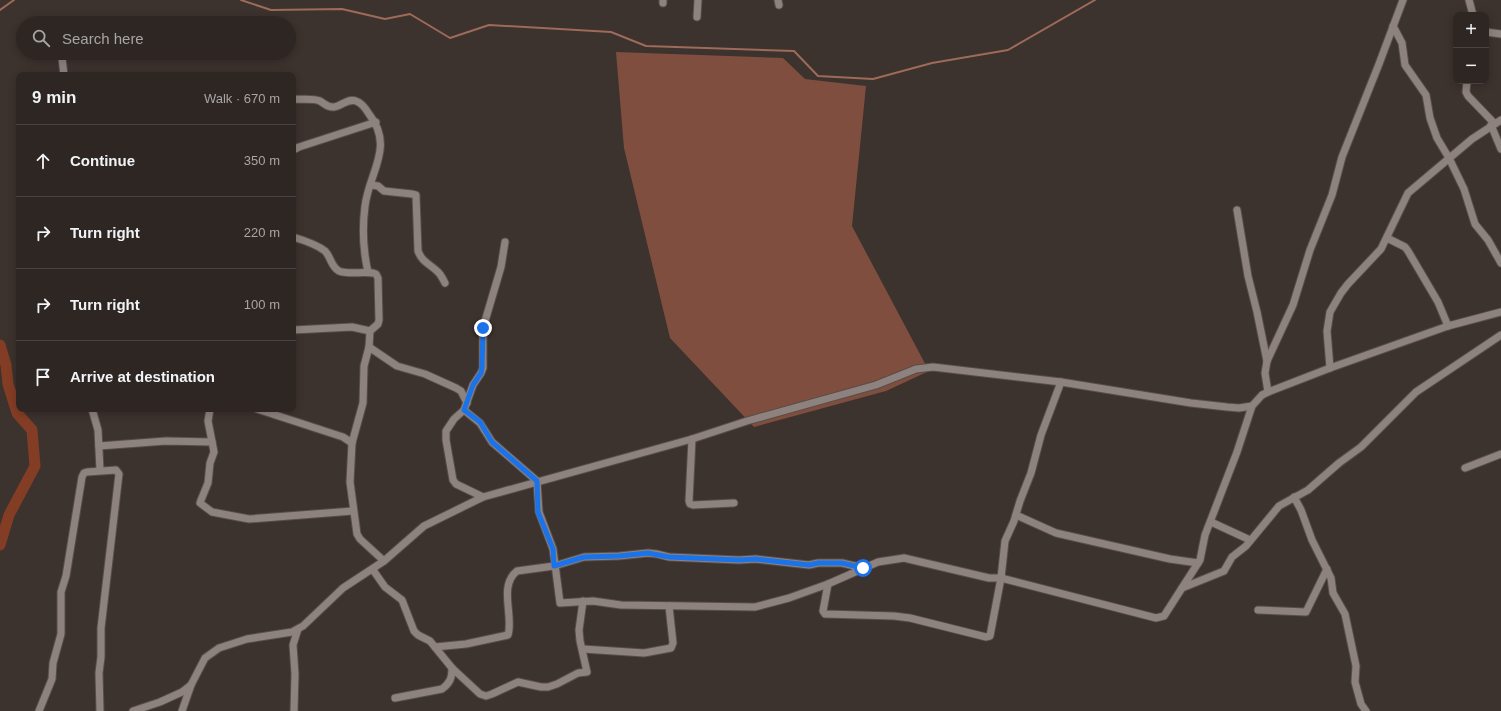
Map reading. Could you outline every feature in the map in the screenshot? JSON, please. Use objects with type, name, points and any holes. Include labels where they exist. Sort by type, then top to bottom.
[{"type":"street","points":[[697,17],[698,0]]},
{"type":"street","points":[[1268,392],[1264,373],[1267,361],[1293,305],[1310,250],[1332,195],[1340,162],[1403,0]]},
{"type":"street","points":[[1469,0],[1472,12]]},
{"type":"street","points":[[1393,26],[1402,43],[1406,65],[1426,95],[1430,118],[1437,138],[1449,158],[1464,189],[1475,224],[1488,240],[1501,263]]},
{"type":"street","points":[[1489,32],[1501,34]]},
{"type":"street","points":[[62,60],[64,72]]},
{"type":"street","points":[[1467,84],[1466,92],[1468,96],[1492,124],[1501,149]]},
{"type":"street","points":[[296,99],[315,100],[329,107],[334,107],[350,100],[356,101],[363,105],[376,122],[379,130],[380,153],[378,165],[365,204],[363,229],[364,252],[368,272]]},
{"type":"street","points":[[1330,368],[1327,331],[1330,312],[1341,293],[1357,273],[1377,254],[1387,238],[1408,194],[1449,158],[1492,124],[1501,120]]},
{"type":"street","points":[[296,148],[376,122]]},
{"type":"street","points":[[371,185],[378,186],[384,191],[416,195],[418,251],[420,257],[438,271],[445,283]]},
{"type":"street","points":[[1237,210],[1248,276],[1267,361]]},
{"type":"street","points":[[1387,238],[1408,251],[1438,302],[1448,326]]},
{"type":"street","points":[[296,239],[303,240],[325,251],[332,265],[342,272],[368,272],[376,274],[378,278],[378,324],[370,331],[369,347],[364,366],[362,410],[352,443],[350,475],[353,511],[357,534],[360,539],[384,561]]},
{"type":"street","points":[[483,497],[456,484],[453,480],[446,440],[446,431],[454,419],[464,410],[473,385],[481,373],[483,328],[501,267],[505,242]]},
{"type":"street","points":[[464,410],[480,422],[492,442],[537,481],[538,512],[553,549],[560,603],[583,601],[621,605],[755,607],[789,598],[828,584],[878,562],[904,558],[989,578],[1001,578],[1156,618],[1164,616],[1198,563],[1205,535],[1237,452],[1252,406],[1262,395],[1330,368],[1448,326],[1501,312]]},
{"type":"street","points":[[296,330],[359,328],[370,331]]},
{"type":"street","points":[[1182,588],[1221,574],[1232,557],[1246,546],[1279,506],[1308,490],[1339,463],[1367,442],[1416,392],[1501,335]]},
{"type":"street","points":[[369,347],[398,366],[425,374],[456,388],[461,391],[467,403]]},
{"type":"street","points":[[182,711],[191,685],[205,658],[219,648],[247,639],[292,632],[298,629],[311,619],[343,588],[384,561],[424,526],[483,497],[692,439],[747,421],[876,386],[922,367],[1061,382],[1196,404],[1239,408],[1252,406]]},
{"type":"street","points":[[828,584],[823,611],[824,614],[894,616],[910,618],[986,637],[990,636],[1001,578],[1004,546],[1031,473],[1041,435],[1061,382]]},
{"type":"street","points":[[93,412],[98,430],[100,470]]},
{"type":"street","points":[[210,412],[208,421],[214,452],[210,463],[208,483],[200,503],[212,512],[249,519],[353,511]]},
{"type":"street","points":[[266,412],[343,437],[352,443]]},
{"type":"street","points":[[692,439],[690,504],[734,503]]},
{"type":"street","points":[[99,446],[166,441],[212,442]]},
{"type":"street","points":[[1465,468],[1501,454]]},
{"type":"street","points":[[40,711],[52,679],[53,663],[61,634],[60,592],[66,576],[82,477],[84,473],[87,472],[116,470],[119,474],[101,628],[101,657],[99,673],[100,711]]},
{"type":"street","points":[[1294,497],[1301,510],[1312,540],[1331,578],[1335,596],[1345,614],[1356,666],[1355,682],[1361,704],[1366,711]]},
{"type":"street","points":[[1016,515],[1056,533],[1170,559],[1198,563]]},
{"type":"street","points":[[1211,522],[1250,540]]},
{"type":"street","points":[[435,646],[466,644],[508,635],[510,618],[507,592],[514,574],[517,571],[554,566],[584,557],[648,553],[669,557],[739,560],[756,559],[809,565],[818,563],[842,563],[863,568]]},
{"type":"street","points":[[1258,610],[1306,612],[1327,569]]},
{"type":"street","points":[[372,570],[384,587],[402,600],[414,631],[418,635],[426,638],[435,646],[452,668],[475,690],[486,696],[518,682],[548,687],[578,673],[587,672],[579,630],[583,601]]},
{"type":"street","points":[[583,649],[644,653],[671,648],[673,644],[669,606]]},
{"type":"street","points":[[294,711],[295,674],[293,645],[298,629]]},
{"type":"street","points":[[395,698],[442,689],[448,685],[452,677],[452,668]]},
{"type":"street","points":[[133,711],[146,708],[175,696],[191,685]]},
{"type":"shaded area","points":[[616,52],[783,58],[805,79],[866,86],[852,226],[929,371],[886,391],[754,427],[670,338],[624,148]]},
{"type":"waterway","points":[[0,10],[14,0]]},
{"type":"waterway","points":[[241,0],[271,10],[342,9],[385,19],[410,14],[450,38],[489,25],[611,32],[646,46],[794,51],[818,76],[873,79],[932,63],[1008,50],[1095,0]]},
{"type":"waterway","points":[[0,345],[6,365],[8,384],[16,410]]},
{"type":"waterway","points":[[0,545],[9,515],[35,466],[32,430],[17,412]]},
{"type":"route","points":[[483,328],[481,373],[473,385],[464,410],[480,422],[492,442],[537,481],[538,512],[553,549],[554,566],[584,557],[648,553],[669,557],[739,560],[756,559],[809,565],[818,563],[842,563],[863,568]]}]
